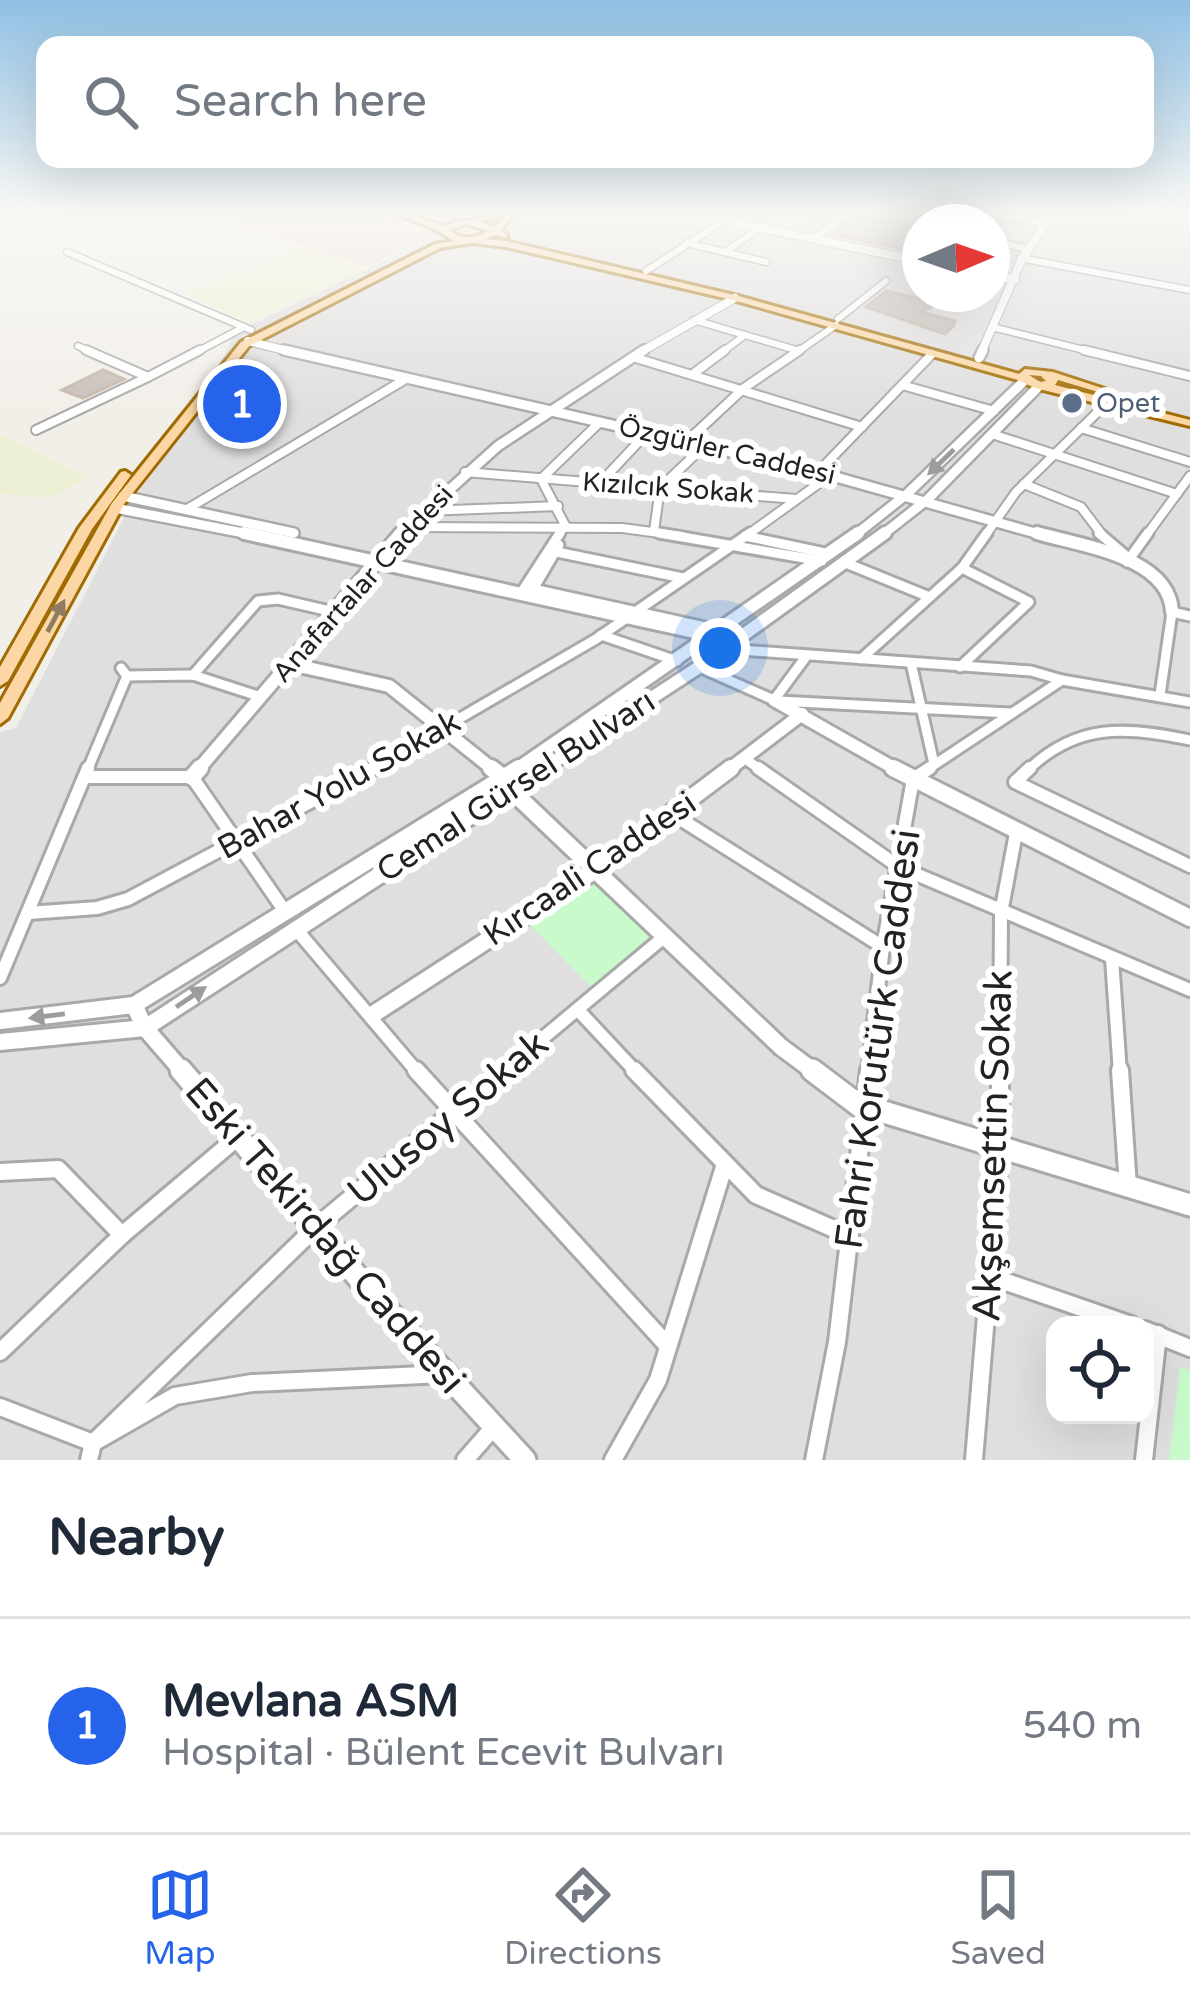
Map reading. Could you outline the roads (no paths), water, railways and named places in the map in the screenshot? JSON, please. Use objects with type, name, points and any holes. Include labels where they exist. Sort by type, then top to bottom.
[{"type":"main road","points":[[0,682],[101,506],[238,337],[356,277]]},
{"type":"main road","points":[[0,718],[119,502],[248,332],[369,277]]},
{"type":"main road","points":[[642,277],[974,356],[1108,403],[1190,418]]},
{"type":"main road","points":[[672,277],[753,296],[932,354],[1190,418]]},
{"type":"street","points":[[124,277],[248,332]]},
{"type":"street","points":[[1124,277],[1188,289]]},
{"type":"street","points":[[1010,283],[1012,279]]},
{"type":"street","points":[[685,443],[744,388],[886,281]]},
{"type":"street","points":[[735,298],[753,296]]},
{"type":"street","name":"Anafartalar Caddesi","points":[[192,776],[381,557],[465,472],[549,408],[735,298]]},
{"type":"street","points":[[974,356],[996,312]]},
{"type":"street","points":[[974,356],[998,312]]},
{"type":"street","points":[[694,320],[796,350]]},
{"type":"street","points":[[992,327],[1190,376]]},
{"type":"street","points":[[36,430],[248,332]]},
{"type":"street","name":"Özgürler Caddesi","points":[[248,332],[404,380],[549,408],[996,518],[1128,560],[1166,582],[1172,612]]},
{"type":"street","points":[[693,374],[745,335]]},
{"type":"street","points":[[78,346],[148,377]]},
{"type":"street","points":[[819,471],[932,354]]},
{"type":"street","points":[[636,358],[862,427]]},
{"type":"street","name":"Cemal Gürsel Bulvarı","points":[[0,1022],[134,1005],[284,910],[508,784],[699,667],[722,640],[907,494],[1035,379]]},
{"type":"street","name":"Cemal Gürsel Bulvarı","points":[[0,1042],[145,1028],[680,662],[846,563],[928,500],[992,434],[1035,379]]},
{"type":"street","points":[[189,508],[404,380]]},
{"type":"street","points":[[902,385],[994,411]]},
{"type":"street","points":[[861,658],[962,568],[1024,484],[1108,403]]},
{"type":"street","points":[[527,591],[557,551],[565,522],[541,479],[600,422]]},
{"type":"street","points":[[1081,428],[1190,463]]},
{"type":"street","points":[[599,483],[646,434]]},
{"type":"street","points":[[992,434],[1177,494]]},
{"type":"street","points":[[655,528],[660,488],[703,447]]},
{"type":"street","name":"Kızılcık Sokak","points":[[465,472],[796,500]]},
{"type":"street","name":"Bahar Yolu Sokak","points":[[28,914],[98,908],[128,899],[236,843],[601,635],[744,540],[832,474]]},
{"type":"street","points":[[1024,484],[1081,507],[1094,528],[1128,560],[1190,476]]},
{"type":"street","points":[[119,502],[189,508],[805,658],[1031,671],[1190,702]]},
{"type":"street","points":[[119,502],[381,557]]},
{"type":"street","points":[[425,511],[558,506]]},
{"type":"street","points":[[527,591],[565,522]]},
{"type":"street","points":[[408,527],[565,522],[655,528],[826,557]]},
{"type":"street","points":[[557,551],[683,578]]},
{"type":"street","points":[[846,563],[927,596]]},
{"type":"street","points":[[960,667],[1029,602],[962,568]]},
{"type":"street","points":[[193,675],[258,602],[278,599],[334,612]]},
{"type":"street","points":[[1160,695],[1172,612],[1190,616]]},
{"type":"street","points":[[601,635],[680,662]]},
{"type":"street","points":[[775,700],[805,658]]},
{"type":"street","points":[[911,663],[934,764]]},
{"type":"street","points":[[290,664],[389,686],[444,728],[781,1047],[861,1106],[1190,1205]]},
{"type":"street","points":[[699,667],[775,700],[1016,833],[1190,918]]},
{"type":"street","points":[[0,978],[87,777],[124,672],[193,675],[261,697]]},
{"type":"street","points":[[914,779],[1062,680]]},
{"type":"street","points":[[775,700],[1010,713]]},
{"type":"street","name":"Kırcaali Caddesi","points":[[372,1015],[593,872],[802,714]]},
{"type":"street","points":[[1190,740],[1114,725],[1083,729],[1035,761],[1015,782],[1190,866]]},
{"type":"street","points":[[747,760],[898,867],[1190,990]]},
{"type":"street","points":[[87,777],[192,776],[284,910]]},
{"type":"street","name":"Fahri Korutürk Caddesi","points":[[819,1457],[883,947],[914,779]]},
{"type":"street","points":[[674,815],[883,947]]},
{"type":"street","name":"Akşemsettin Sokak","points":[[974,1460],[1000,1148],[1001,914],[1016,833]]},
{"type":"street","points":[[295,928],[454,1115],[667,1345]]},
{"type":"street","name":"Ulusoy Sokak","points":[[91,1452],[316,1227],[664,937]]},
{"type":"street","points":[[1112,958],[1128,1187]]},
{"type":"street","name":"Eski Tekirdağ Caddesi","points":[[134,1005],[145,1028],[238,1137],[525,1460]]},
{"type":"street","points":[[578,1010],[724,1167],[756,1195],[850,1236]]},
{"type":"street","points":[[0,1352],[122,1235],[238,1137]]},
{"type":"street","points":[[613,1460],[658,1380],[724,1167]]},
{"type":"street","points":[[0,1172],[58,1169],[122,1235]]},
{"type":"street","points":[[992,1277],[1105,1316]]},
{"type":"street","points":[[1154,1333],[1190,1348]]},
{"type":"street","points":[[0,1407],[91,1452],[175,1396],[252,1383],[444,1374]]},
{"type":"street","points":[[1144,1460],[1146,1424]]},
{"type":"street","points":[[465,1460],[493,1428]]},
{"type":"place","name":"Opet","points":[[1072,403]]},
{"type":"place","name":"Mevlana ASM","points":[[242,404]]}]
